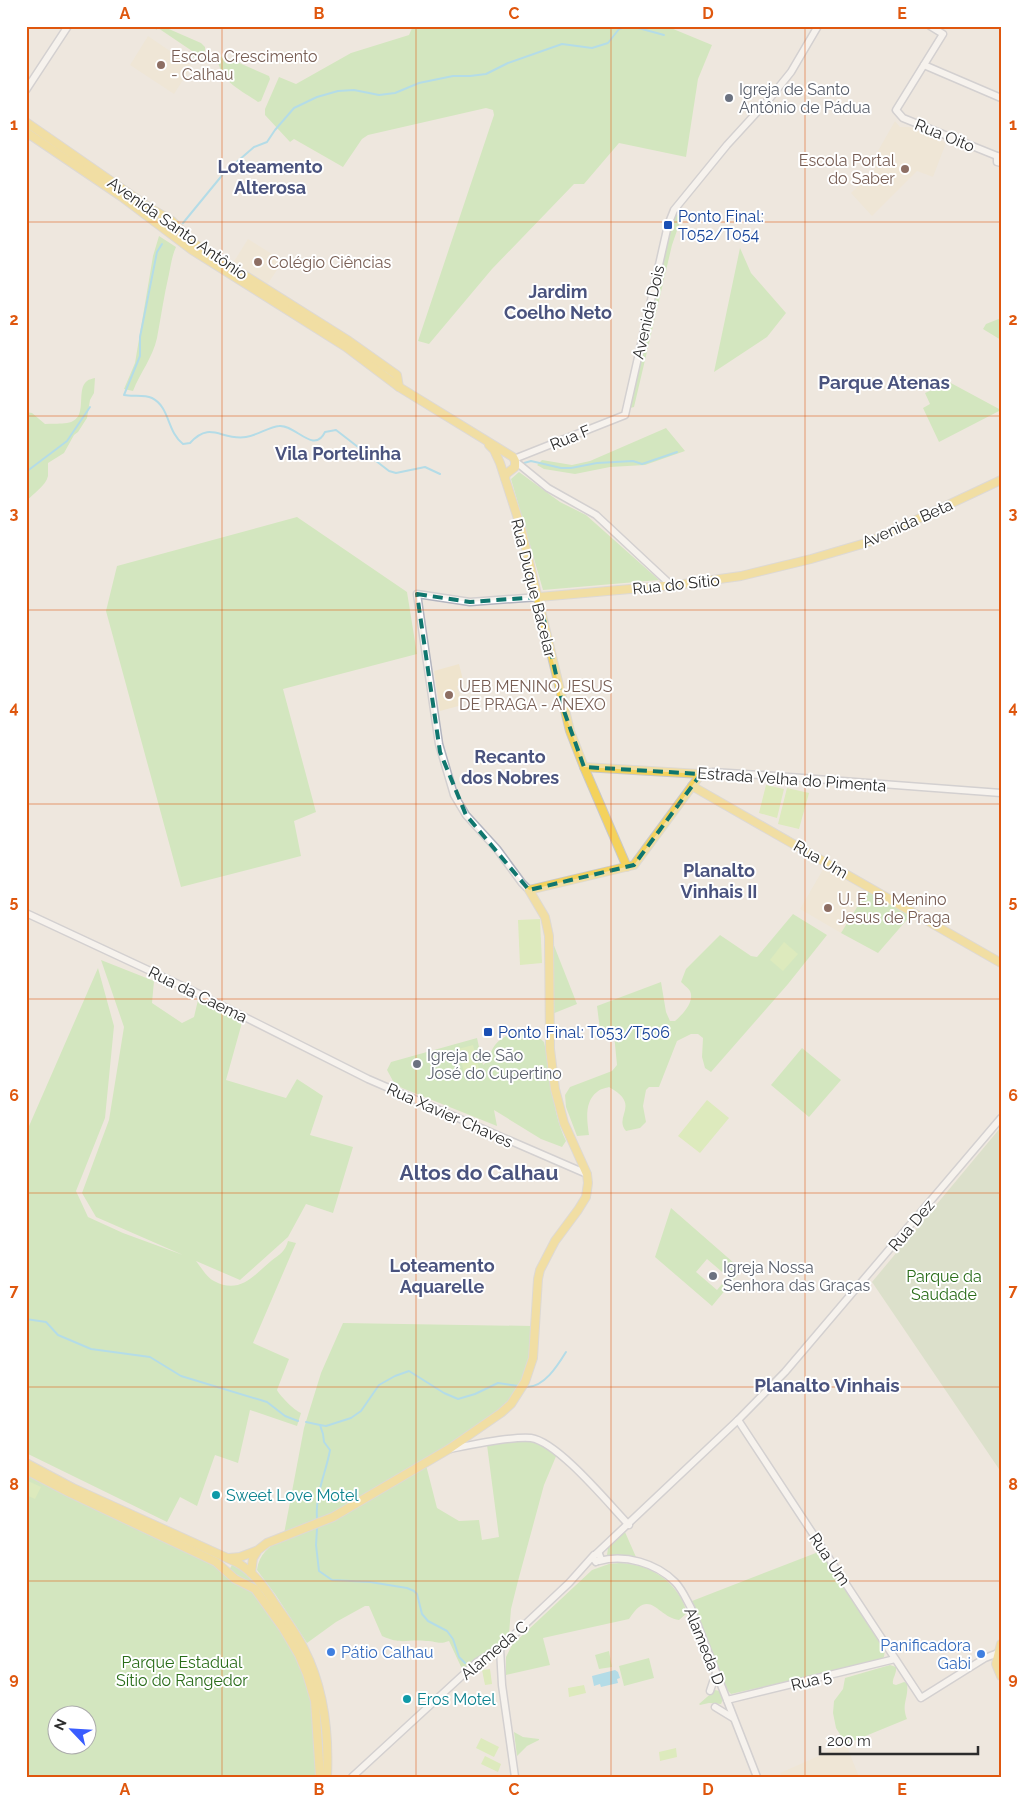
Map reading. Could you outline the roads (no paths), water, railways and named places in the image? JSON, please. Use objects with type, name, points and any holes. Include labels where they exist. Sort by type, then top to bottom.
[{"type":"main road","name":"Avenida Santo Antônio","points":[[26,122],[150,208],[172,220],[202,249],[349,341],[397,375],[399,387]]},
{"type":"main road","name":"Avenida Santo Antônio","points":[[26,132],[122,197],[192,250],[346,347],[399,387],[476,435],[513,463]]},
{"type":"main road","name":"Avenida Santo Antônio","points":[[476,435],[491,447],[500,466]]},
{"type":"main road","points":[[504,457],[513,463],[505,471],[500,466],[504,457]]},
{"type":"main road","points":[[505,478],[513,463]]},
{"type":"main road","name":"Rua Duque Bacelar","points":[[500,466],[521,528],[539,597],[564,711],[584,767],[626,867]]},
{"type":"main road","name":"Avenida Beta","points":[[811,559],[869,542],[1001,480]]},
{"type":"main road","name":"Rua do Sítio","points":[[539,597],[671,585],[741,576],[811,559]]},
{"type":"main road","name":"Estrada Velha do Pimenta","points":[[584,767],[701,774]]},
{"type":"main road","points":[[225,1557],[240,1557],[258,1550],[272,1540],[333,1517],[468,1436],[507,1408],[525,1382],[533,1358],[539,1273],[555,1241],[586,1196],[588,1183],[587,1174],[564,1123],[555,1089],[550,1049],[550,954],[545,916],[529,890],[634,865],[701,774]]},
{"type":"main road","name":"Rua Um","points":[[692,786],[1001,963]]},
{"type":"main road","points":[[468,1436],[466,1442],[469,1445]]},
{"type":"main road","points":[[26,1463],[73,1488],[236,1562],[252,1573],[295,1633],[315,1673],[324,1714],[327,1777]]},
{"type":"main road","points":[[26,1470],[70,1493],[216,1562],[235,1579],[255,1589],[279,1621],[299,1655],[307,1674],[315,1701],[320,1777]]},
{"type":"main road","points":[[252,1573],[252,1560],[258,1550]]},
{"type":"main road","points":[[227,1572],[228,1564],[236,1562]]},
{"type":"main road","points":[[1001,1644],[996,1664],[1001,1676]]},
{"type":"street","points":[[26,90],[68,26]]},
{"type":"street","name":"Avenida Dois","points":[[625,415],[664,244],[674,210],[727,145],[786,78],[818,26]]},
{"type":"street","points":[[930,26],[943,34],[924,65],[1001,98]]},
{"type":"street","name":"Rua Oito","points":[[924,65],[896,110],[903,118],[999,153]]},
{"type":"street","points":[[999,153],[997,162],[1001,163]]},
{"type":"street","name":"Rua F","points":[[513,463],[625,415]]},
{"type":"street","points":[[513,463],[554,491],[600,518],[671,585]]},
{"type":"street","points":[[529,890],[497,849],[466,815],[454,794],[439,744],[417,594],[470,602],[539,597]]},
{"type":"street","name":"Estrada Velha do Pimenta","points":[[701,774],[713,772],[1001,793]]},
{"type":"street","name":"Rua da Caema","points":[[26,913],[191,990],[368,1079]]},
{"type":"street","name":"Rua Xavier Chaves","points":[[368,1079],[587,1174]]},
{"type":"street","name":"Rua Dez","points":[[738,1420],[785,1372],[1001,1118]]},
{"type":"street","name":"Alameda C","points":[[352,1777],[477,1662],[500,1648],[569,1582],[598,1558],[611,1541],[738,1420]]},
{"type":"street","name":"Rua Um","points":[[738,1420],[921,1698],[985,1658]]},
{"type":"street","points":[[449,1449],[517,1438],[531,1438],[539,1441],[563,1457],[629,1524]]},
{"type":"street","name":"Alameda D","points":[[598,1558],[624,1559],[660,1570],[674,1581],[682,1592],[691,1608],[757,1777]]},
{"type":"street","points":[[500,1648],[502,1685],[516,1777]]},
{"type":"street","points":[[985,1658],[998,1653]]},
{"type":"street","points":[[985,1658],[996,1664]]},
{"type":"street","name":"Rua 5","points":[[727,1700],[895,1660]]},
{"type":"street","points":[[710,1691],[716,1672]]},
{"type":"street","points":[[715,1707],[726,1712],[735,1720]]},
{"type":"water","points":[[615,1670],[620,1678],[617,1679],[618,1683],[601,1687],[600,1684],[594,1686],[592,1676]]},
{"type":"waterway","points":[[183,223],[224,173],[254,147],[267,142],[294,108],[317,97],[338,91],[354,90],[379,95],[395,93],[419,83],[453,76],[486,74],[508,63],[562,44],[592,48],[608,43],[619,29],[630,26]]},
{"type":"waterway","points":[[631,26],[664,35]]},
{"type":"waterway","points":[[162,244],[157,252],[140,337],[140,356],[124,395],[149,397],[158,402],[166,413],[174,433],[183,444],[190,443],[197,436],[210,432],[246,437],[279,426],[291,429],[310,440],[315,440],[321,438],[325,432],[336,430],[389,471],[396,473],[425,467],[440,474]]},
{"type":"waterway","points":[[26,472],[67,441],[90,407]]},
{"type":"waterway","points":[[524,463],[531,461],[561,468],[633,461],[642,464],[677,452]]},
{"type":"waterway","points":[[26,1319],[46,1322],[58,1335],[91,1349],[150,1357],[181,1376],[267,1402],[285,1416],[298,1421]]},
{"type":"waterway","points":[[526,1387],[539,1384],[550,1375],[566,1352]]},
{"type":"waterway","points":[[320,1425],[326,1426],[351,1418],[361,1411],[379,1385],[409,1371],[444,1393],[458,1399],[475,1394],[498,1383],[518,1386]]},
{"type":"waterway","points":[[306,1422],[320,1425],[324,1442],[330,1450],[319,1492],[317,1519]]},
{"type":"waterway","points":[[317,1529],[316,1545],[319,1571],[332,1580],[370,1582],[407,1588],[414,1591],[417,1594],[422,1614],[428,1621],[447,1631],[453,1639],[459,1657],[465,1663]]},
{"type":"place","name":"Escola Crescimento - Calhau","points":[[161,65]]},
{"type":"place","name":"Igreja de Santo Antônio de Pádua","points":[[729,98]]},
{"type":"place","name":"Escola Portal do Saber","points":[[905,169]]},
{"type":"place","name":"Ponto Final: T052/T054","points":[[668,225]]},
{"type":"place","name":"Colégio Ciências","points":[[258,262]]},
{"type":"place","name":"UEB MENINO JESUS DE PRAGA - ANEXO","points":[[449,695]]},
{"type":"place","name":"U. E. B. Menino Jesus de Praga","points":[[828,908]]},
{"type":"place","name":"Ponto Final: T053/T506","points":[[488,1032]]},
{"type":"place","name":"Igreja de São José do Cupertino","points":[[417,1064]]},
{"type":"place","name":"Igreja Nossa Senhora das Graças","points":[[713,1276]]},
{"type":"place","name":"Sweet Love Motel","points":[[216,1495]]},
{"type":"place","name":"Pátio Calhau","points":[[331,1652]]},
{"type":"place","name":"Panificadora Gabi","points":[[981,1654]]},
{"type":"place","name":"Eros Motel","points":[[407,1699]]},
{"type":"district","name":"Loteamento Alterosa","points":[[270,177]]},
{"type":"district","name":"Jardim Coelho Neto","points":[[558,302]]},
{"type":"district","name":"Parque Atenas","points":[[884,382]]},
{"type":"district","name":"Vila Portelinha","points":[[338,454]]},
{"type":"district","name":"Recanto dos Nobres","points":[[510,768]]},
{"type":"district","name":"Planalto Vinhais II","points":[[719,881]]},
{"type":"district","name":"Altos do Calhau","points":[[479,1173]]},
{"type":"district","name":"Loteamento Aquarelle","points":[[442,1276]]},
{"type":"district","name":"Planalto Vinhais","points":[[827,1385]]},
{"type":"park label","name":"Parque da Saudade","points":[[944,1285]]},
{"type":"park label","name":"Parque Estadual Sítio do Rangedor","points":[[182,1671]]}]
